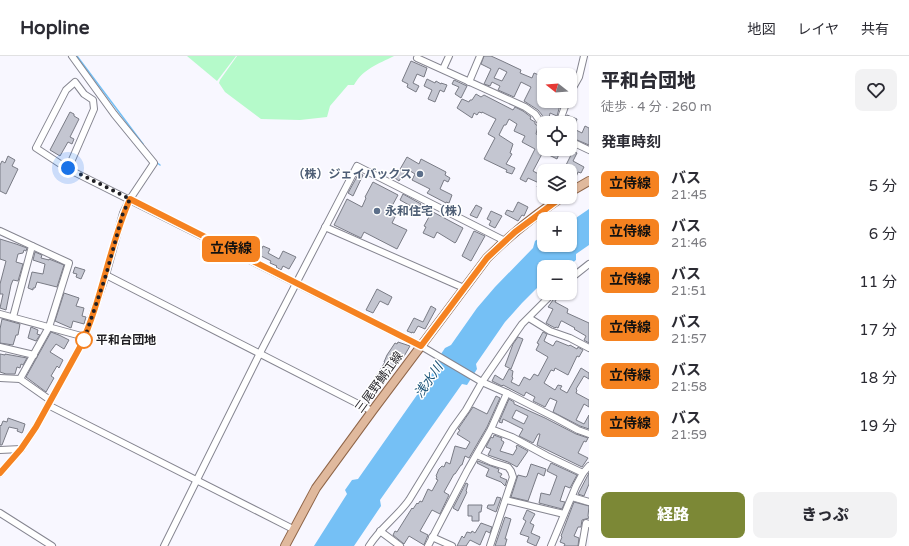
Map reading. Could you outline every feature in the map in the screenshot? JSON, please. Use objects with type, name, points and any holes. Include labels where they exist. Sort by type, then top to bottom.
[{"type":"main road","points":[[577,188],[589,181]]},
{"type":"main road","name":"三尾野鯖江線","points":[[285,546],[316,488],[487,258],[505,240],[552,204]]},
{"type":"street","points":[[0,473],[21,449],[36,427],[85,337],[106,275],[123,213],[130,199],[154,163],[114,114],[72,56]]},
{"type":"street","points":[[443,69],[449,56]]},
{"type":"street","points":[[469,82],[480,56]]},
{"type":"street","points":[[577,81],[584,56]]},
{"type":"street","points":[[418,57],[525,107],[537,117]]},
{"type":"street","points":[[68,168],[94,109],[93,100],[84,94],[75,82],[66,90],[36,148],[68,168],[297,282],[421,346],[482,382],[507,393],[578,430],[589,434]]},
{"type":"street","points":[[577,144],[589,150]]},
{"type":"street","points":[[164,546],[260,353],[357,166],[505,240]]},
{"type":"street","points":[[325,227],[464,288]]},
{"type":"street","points":[[0,231],[69,263],[49,327],[20,379]]},
{"type":"street","points":[[13,317],[32,246]]},
{"type":"street","points":[[577,273],[589,264]]},
{"type":"street","points":[[106,275],[372,411],[373,410]]},
{"type":"street","points":[[369,546],[380,531],[401,511],[409,500],[482,382],[522,324],[546,300]]},
{"type":"street","points":[[0,314],[85,337]]},
{"type":"street","points":[[529,318],[550,331],[570,338],[589,348]]},
{"type":"street","points":[[0,347],[34,356]]},
{"type":"street","points":[[0,378],[20,379],[49,402],[293,530]]},
{"type":"street","points":[[428,546],[443,519],[450,502],[491,429],[507,393]]},
{"type":"street","points":[[491,429],[512,437],[546,456],[582,473]]},
{"type":"street","points":[[0,450],[21,449]]},
{"type":"street","points":[[477,455],[508,467],[513,477],[490,546]]},
{"type":"street","points":[[553,545],[576,486],[582,473],[589,466]]},
{"type":"street","points":[[572,497],[589,502]]},
{"type":"street","points":[[506,500],[564,514]]},
{"type":"street","points":[[0,513],[52,546]]},
{"type":"street","points":[[582,546],[586,523],[589,524]]},
{"type":"street","points":[[380,531],[400,546]]},
{"type":"street","points":[[432,537],[452,546]]},
{"type":"green space","points":[[187,56],[236,56],[217,81]]},
{"type":"green space","points":[[237,56],[394,56],[366,71],[354,85],[348,85],[330,106],[327,117],[300,120],[261,119],[225,92],[219,83],[220,80]]},
{"type":"water","name":"浅水川","points":[[589,209],[589,245],[576,254],[576,260],[537,260],[537,288],[505,322],[476,364],[477,369],[467,385],[462,384],[380,500],[381,506],[354,546],[314,546],[347,494],[345,490],[352,480],[358,479],[438,365],[437,360],[445,348],[451,345],[477,308],[495,287],[533,248],[535,241],[537,240],[537,252],[577,252],[577,217]]},
{"type":"building","points":[[484,56],[491,56],[521,70],[520,73],[532,78],[534,73],[537,74],[537,108],[559,108],[557,116],[550,113],[549,116],[542,116],[538,110],[524,101],[531,87],[521,82],[514,97],[498,90],[500,86],[492,82],[490,86],[484,84],[491,69],[481,64]],"holes":[[[499,68],[507,72],[502,81],[494,78]]]},
{"type":"building","points":[[411,61],[427,68],[424,77],[417,74],[413,83],[419,86],[416,92],[407,87],[408,84],[402,81]]},
{"type":"building","points":[[427,79],[435,83],[436,81],[447,85],[444,92],[440,90],[435,102],[428,99],[432,90],[424,86]]},
{"type":"building","points":[[454,80],[467,86],[461,98],[455,94],[459,87],[452,84]]},
{"type":"building","points":[[476,94],[481,97],[484,95],[513,110],[515,107],[523,111],[535,122],[537,125],[537,156],[541,156],[533,171],[537,173],[537,182],[528,178],[526,182],[520,179],[535,149],[522,142],[525,136],[514,131],[517,124],[509,119],[499,135],[513,144],[510,153],[512,154],[506,164],[515,168],[512,174],[484,159],[495,138],[488,134],[496,119],[482,112],[479,112],[477,115],[474,113],[472,118],[457,108],[462,99],[469,102]]},
{"type":"building","points":[[70,112],[79,119],[70,137],[74,139],[72,144],[68,142],[60,156],[50,150]]},
{"type":"building","points":[[585,126],[589,128],[589,145],[577,140],[577,130],[582,133]]},
{"type":"building","points":[[8,156],[15,160],[12,166],[18,169],[6,194],[0,191],[0,165],[2,161],[5,163]]},
{"type":"building","points":[[551,156],[558,156],[557,159]]},
{"type":"building","points":[[570,156],[576,156],[573,161],[584,167],[581,173],[578,172],[577,174],[577,164],[566,164]]},
{"type":"building","points":[[407,157],[419,164],[421,159],[446,172],[445,175],[450,178],[448,182],[444,180],[440,189],[452,195],[449,203],[446,203],[427,193],[430,189],[412,180],[415,174],[407,169],[399,181],[395,178]]},
{"type":"building","points":[[359,173],[363,175],[353,196],[348,193]]},
{"type":"building","points":[[373,182],[398,195],[392,206],[401,210],[399,214],[397,213],[392,223],[407,230],[397,249],[364,232],[361,238],[334,225],[347,199],[362,207],[366,198],[365,197]]},
{"type":"building","points":[[403,194],[421,204],[418,210],[400,200]]},
{"type":"building","points":[[518,202],[528,207],[524,216],[522,215],[518,221],[505,214],[507,210],[513,212]]},
{"type":"building","points":[[476,205],[482,208],[477,218],[470,215]]},
{"type":"building","points":[[491,211],[502,216],[495,228],[489,225],[491,221],[487,219]]},
{"type":"building","points":[[433,212],[463,228],[455,243],[437,232],[434,238],[423,233],[426,227],[424,226]]},
{"type":"building","points":[[474,231],[485,236],[471,261],[462,256]]},
{"type":"building","points":[[0,239],[27,248],[23,253],[18,254],[16,262],[23,264],[18,281],[13,280],[11,285],[6,310],[0,308],[3,294],[0,294],[0,284],[6,261],[0,259]]},
{"type":"building","points":[[263,246],[270,249],[268,253],[279,259],[283,251],[296,257],[289,269],[283,266],[281,270],[276,267],[277,266],[270,263],[271,261],[259,255]]},
{"type":"building","points":[[35,252],[42,255],[41,258],[49,259],[64,265],[57,287],[37,282],[33,290],[28,288],[32,272],[43,274],[45,264],[33,260]]},
{"type":"building","points":[[75,267],[85,270],[81,279],[76,277],[77,274],[73,273]]},
{"type":"building","points":[[377,289],[392,297],[388,305],[380,301],[373,313],[366,310]]},
{"type":"building","points":[[64,293],[79,298],[76,306],[84,308],[82,316],[86,317],[84,324],[73,321],[71,328],[55,321]]},
{"type":"building","points":[[553,300],[556,300],[555,302],[568,309],[567,313],[589,323],[589,343],[584,340],[586,336],[562,321],[558,328],[546,323],[553,309],[548,307]]},
{"type":"building","points":[[431,306],[436,309],[425,329],[418,326],[414,333],[407,331],[414,318],[423,322]]},
{"type":"building","points":[[2,319],[20,324],[18,335],[16,335],[13,345],[0,343]]},
{"type":"building","points":[[31,327],[38,330],[37,334],[40,335],[36,341],[28,338]]},
{"type":"building","points":[[51,332],[69,340],[64,349],[56,344],[50,352],[63,360],[59,368],[57,366],[51,376],[54,378],[46,392],[26,377]]},
{"type":"building","points":[[543,332],[547,334],[544,341],[553,346],[557,341],[583,350],[579,357],[577,356],[568,375],[555,368],[554,371],[551,370],[544,383],[555,390],[558,385],[562,386],[560,389],[567,393],[581,368],[589,373],[589,379],[584,376],[576,389],[576,393],[589,400],[589,407],[584,404],[576,420],[584,424],[589,415],[589,429],[553,412],[557,401],[550,398],[545,407],[533,401],[535,397],[526,392],[524,396],[492,381],[495,375],[503,380],[509,369],[513,371],[513,378],[511,382],[519,386],[524,377],[530,380],[534,374],[538,376],[548,357],[536,350],[539,344],[537,343]]},
{"type":"building","points":[[518,337],[523,339],[511,369],[505,366],[513,344]]},
{"type":"building","points":[[398,342],[410,346],[403,358],[401,356],[398,363],[396,362],[390,373],[388,372],[385,377],[383,375],[380,381],[375,378],[385,362],[387,355],[395,343],[397,344]]},
{"type":"building","points":[[0,354],[27,358],[23,365],[21,364],[20,368],[17,367],[15,374],[6,374],[0,372]]},
{"type":"building","points":[[496,396],[500,398],[487,427],[469,458],[465,456],[462,465],[454,474],[444,492],[449,495],[440,514],[432,510],[420,531],[428,535],[424,545],[409,536],[404,544],[393,535],[395,531],[397,532],[412,508],[413,509],[420,501],[422,502],[428,489],[432,491],[438,480],[436,479],[436,476],[439,469],[442,466],[444,467],[446,462],[450,464],[455,446],[466,449],[470,442],[457,434],[460,430],[458,429],[473,407],[487,414]]},
{"type":"building","points":[[509,399],[514,402],[514,404],[576,434],[588,438],[586,442],[584,441],[578,453],[588,458],[582,467],[537,445],[540,434],[538,434],[533,443],[519,436],[523,429],[503,419],[502,423],[499,422]],"holes":[[[516,410],[528,416],[524,424],[512,418]]]},
{"type":"building","points":[[8,418],[25,424],[23,431],[22,433],[17,431],[18,429],[9,427],[2,445],[0,445],[0,425],[1,426],[3,421],[7,422]]},
{"type":"building","points":[[494,435],[502,438],[501,440],[504,442],[500,451],[513,455],[517,445],[528,451],[517,467],[488,455],[491,449],[486,447],[491,437],[493,438]]},
{"type":"building","points":[[478,461],[499,469],[498,472],[502,474],[500,477],[507,480],[505,486],[501,482],[486,476],[489,469],[477,463]]},
{"type":"building","points":[[551,463],[577,475],[570,488],[565,486],[560,501],[565,502],[562,509],[539,503],[541,493],[550,495],[557,476],[547,471]]},
{"type":"building","points":[[531,464],[546,469],[544,476],[538,473],[528,501],[511,497],[518,475],[526,477]]},
{"type":"building","points":[[589,473],[589,484],[584,496],[578,494]]},
{"type":"building","points":[[466,483],[468,484],[467,492],[458,511],[453,508]]},
{"type":"building","points":[[497,497],[501,498],[496,512],[487,508],[488,505],[494,505]]},
{"type":"building","points":[[574,502],[589,506],[589,518],[582,520],[581,527],[578,527],[574,536],[579,538],[578,546],[564,546],[565,544],[560,542],[561,536]]},
{"type":"building","points":[[468,505],[482,505],[481,512],[479,512],[479,521],[472,521],[472,516],[468,516]]},
{"type":"building","points":[[527,510],[535,514],[530,523],[534,525],[531,533],[540,537],[536,546],[527,542],[529,537],[520,534],[526,521],[523,519]]},
{"type":"building","points":[[505,517],[511,519],[505,539],[507,539],[505,546],[495,546]]},
{"type":"building","points":[[481,523],[492,527],[490,533],[486,531],[480,545],[470,540],[466,546],[457,546],[462,536],[464,538],[467,532],[471,533],[472,531],[475,533]]},
{"type":"waterway","points":[[77,56],[143,144]]},
{"type":"waterway","points":[[156,162],[160,165]]},
{"type":"bus line","name":"立侍線","points":[[0,473],[21,449],[36,427],[85,337],[106,275],[123,213],[130,199],[297,282],[421,346],[487,258],[505,240],[552,204]]},
{"type":"place","name":"（株）ジェイバックス","points":[[420,174]]},
{"type":"place","name":"永和住宅（株）","points":[[377,211]]},
{"type":"place","name":"平和台団地","points":[[84,340]]},
{"type":"route","points":[[68,168],[130,199],[123,213],[106,275],[84,340]]}]
